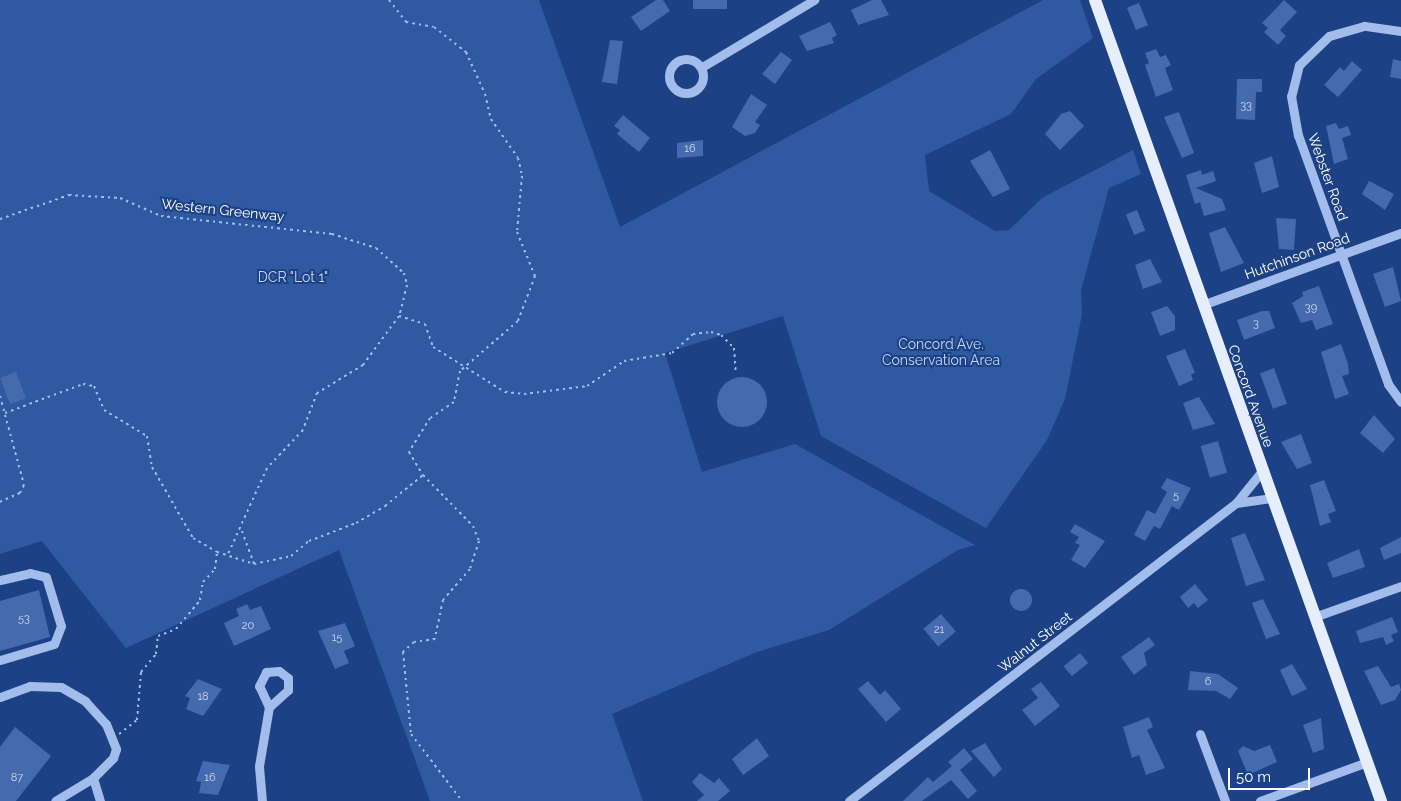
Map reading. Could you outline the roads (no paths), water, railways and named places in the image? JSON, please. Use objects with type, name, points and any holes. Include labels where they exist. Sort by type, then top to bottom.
[{"type":"main road","name":"Concord Avenue","points":[[1095,0],[1202,305],[1381,801]]},
{"type":"street","points":[[702,67],[814,0]]},
{"type":"street","name":"Webster Road","points":[[1401,31],[1364,26],[1335,33],[1311,50],[1294,76],[1292,117],[1388,384],[1401,402]]},
{"type":"street","points":[[679,59],[694,60],[702,67],[702,78],[694,91],[682,94],[672,87],[669,72],[679,59]]},
{"type":"street","name":"Hutchinson Road","points":[[1202,305],[1401,233]]},
{"type":"street","name":"Walnut Street","points":[[849,801],[1236,503],[1262,471]]},
{"type":"street","name":"Walnut Street","points":[[1236,503],[1272,498]]},
{"type":"street","points":[[0,580],[30,573],[46,577],[61,626],[54,644],[0,660]]},
{"type":"street","points":[[1314,617],[1401,586]]},
{"type":"street","points":[[0,697],[30,686],[61,687],[96,711],[113,738],[113,758],[93,778],[55,801]]},
{"type":"street","points":[[262,801],[259,766],[269,707]]},
{"type":"street","points":[[1200,734],[1224,801]]},
{"type":"street","points":[[1260,801],[1366,762]]},
{"type":"street","points":[[93,778],[100,801]]},
{"type":"park label","name":"DCR \"Lot 1\"","points":[[293,277]]},
{"type":"park label","name":"Concord Ave. Conservation Area","points":[[941,352]]}]
